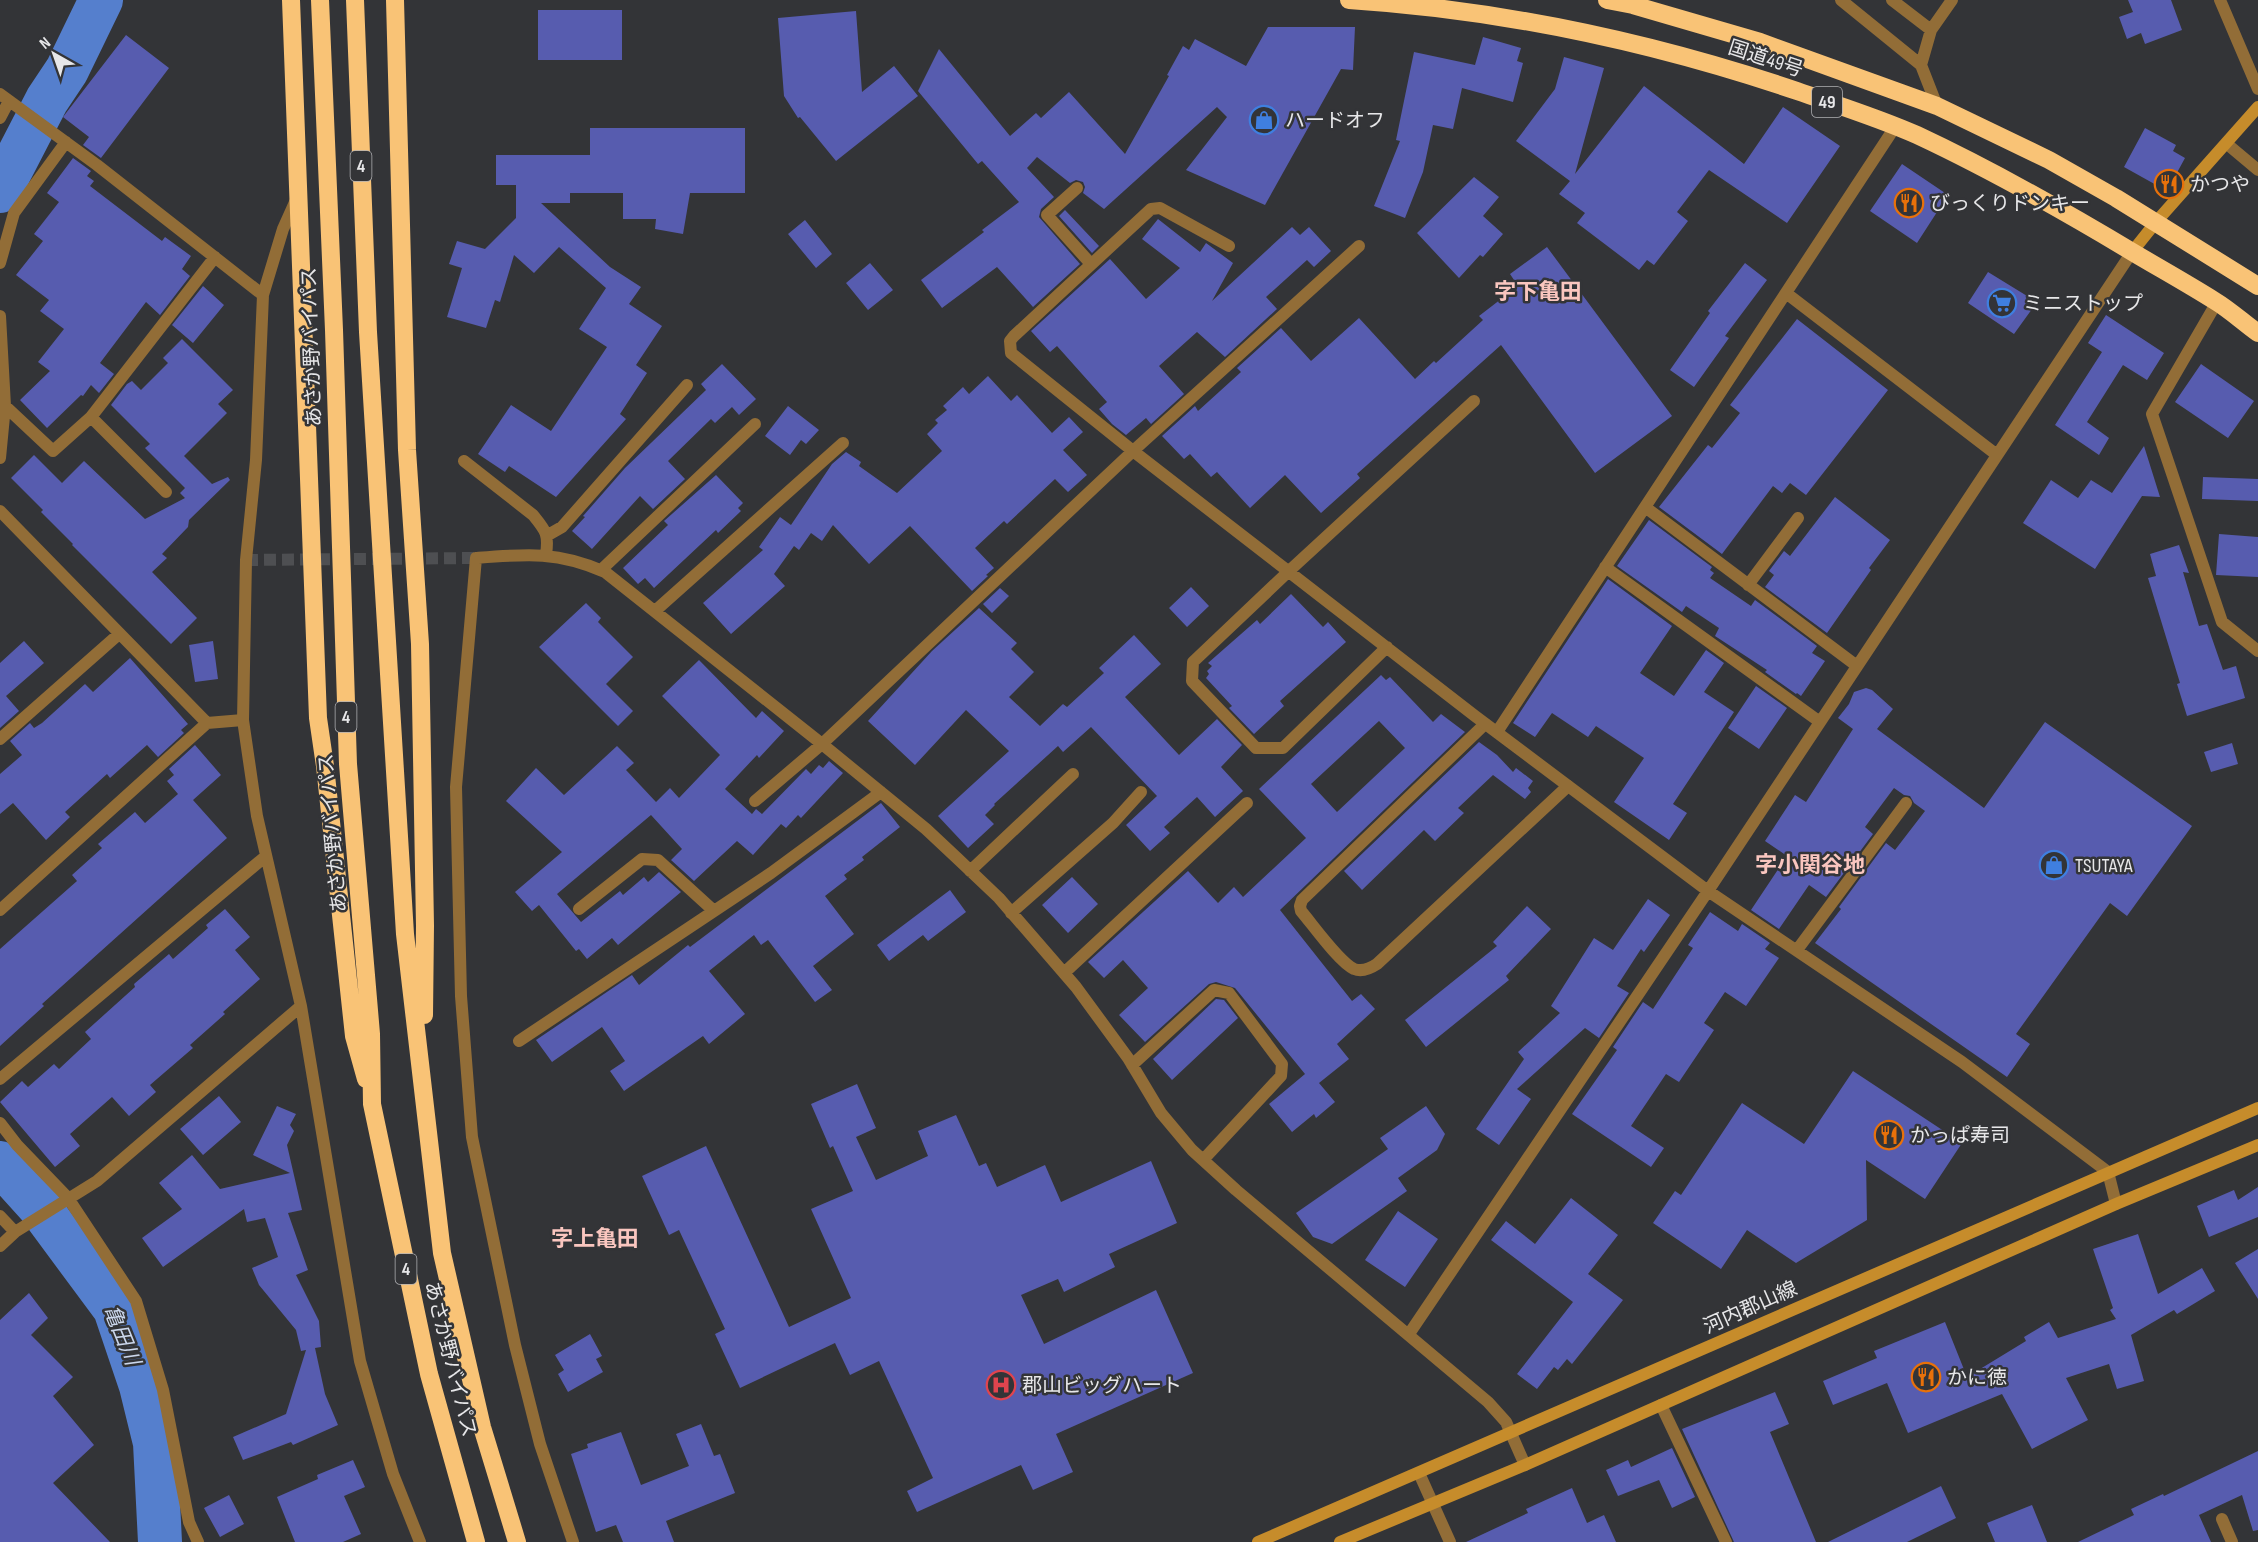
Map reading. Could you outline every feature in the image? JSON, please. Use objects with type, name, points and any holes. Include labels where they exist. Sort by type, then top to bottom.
[{"type":"highway","points":[[291,0],[318,718],[354,1036],[372,1104]]},
{"type":"highway","name":"あさか野バイパス","points":[[320,0],[334,330],[348,764],[371,1034],[372,1104],[429,1374],[476,1542]]},
{"type":"highway","name":"あさか野バイパス","points":[[355,0],[368,332],[405,934],[442,1253],[482,1427],[517,1542]]},
{"type":"highway","points":[[395,0],[407,450],[420,644],[425,926],[423,1095]]},
{"type":"highway","name":"国道49号","points":[[1348,0],[1414,4],[1513,18],[1632,42],[1737,71],[1915,134],[2106,235],[2217,302],[2258,333]]},
{"type":"highway","name":"国道49号","points":[[1607,0],[1633,5],[1760,42],[1937,106],[2049,160],[2156,222],[2258,286]]},
{"type":"main road","points":[[2132,252],[2258,107]]},
{"type":"main road","name":"河内郡山線","points":[[1258,1542],[2258,1108]]},
{"type":"main road","points":[[1340,1542],[1525,1465],[2116,1204],[2258,1146]]},
{"type":"street","points":[[1841,0],[1921,65],[1937,106]]},
{"type":"street","points":[[1892,0],[1931,30]]},
{"type":"street","points":[[1921,65],[1931,30],[1952,0]]},
{"type":"street","points":[[2220,0],[2258,89]]},
{"type":"street","points":[[0,118],[4,97],[66,142],[263,295]]},
{"type":"street","points":[[1497,732],[1895,127]]},
{"type":"street","points":[[0,263],[14,213],[66,142]]},
{"type":"street","points":[[2227,144],[2258,170]]},
{"type":"street","points":[[1077,188],[1047,215],[1091,264]]},
{"type":"street","points":[[298,196],[283,229],[263,295],[256,460],[246,560],[243,720],[257,816],[302,1006],[360,1361],[393,1474],[420,1542]]},
{"type":"street","points":[[1229,246],[1160,208],[1151,209],[1014,336],[1010,341],[1010,348],[1014,355],[1133,451],[1485,724],[1708,891],[1962,1062],[2108,1172],[2116,1204]]},
{"type":"street","points":[[755,801],[822,744],[1133,451],[1359,246]]},
{"type":"street","points":[[1409,1334],[1708,891],[2132,252]]},
{"type":"street","points":[[5,406],[53,451],[91,417],[215,257]]},
{"type":"street","points":[[1786,292],[1997,455]]},
{"type":"street","points":[[2217,302],[2152,414],[2222,622],[2258,651]]},
{"type":"street","points":[[0,316],[5,406],[0,458]]},
{"type":"street","points":[[548,535],[562,527],[687,385]]},
{"type":"street","points":[[1387,647],[1283,748],[1256,748],[1192,681],[1193,662],[1288,571],[1474,401]]},
{"type":"street","points":[[91,417],[166,492]]},
{"type":"street","points":[[601,570],[755,424]]},
{"type":"street","points":[[655,611],[843,443]]},
{"type":"street","points":[[464,461],[533,515],[548,535],[546,555]]},
{"type":"street","points":[[1645,507],[1857,666]]},
{"type":"street","points":[[0,511],[207,723]]},
{"type":"street","points":[[1749,585],[1798,518]]},
{"type":"street","points":[[573,1542],[540,1444],[518,1356],[472,1137],[461,996],[456,787],[476,558],[522,554],[568,558],[601,570],[926,829],[1011,913],[1064,973],[1097,1014],[1161,1113],[1178,1135],[1236,1190],[1498,1411],[1511,1432],[1525,1465]]},
{"type":"street","points":[[1605,567],[1820,722]]},
{"type":"street","points":[[0,738],[119,633]]},
{"type":"street","points":[[0,910],[207,723],[243,720]]},
{"type":"street","points":[[1485,724],[1302,900],[1301,911],[1343,961],[1356,970],[1370,969],[1377,964],[1568,786]]},
{"type":"street","points":[[970,871],[1073,774]]},
{"type":"street","points":[[519,1041],[771,873],[881,792]]},
{"type":"street","points":[[1011,913],[1113,823],[1141,792]]},
{"type":"street","points":[[1064,973],[1247,803]]},
{"type":"street","points":[[1797,950],[1906,803]]},
{"type":"street","points":[[0,1079],[266,856]]},
{"type":"street","points":[[579,909],[642,859],[658,860],[714,911]]},
{"type":"street","points":[[1132,1065],[1214,990],[1229,993],[1269,1046],[1282,1064],[1281,1076],[1203,1160]]},
{"type":"street","points":[[0,1246],[15,1232],[97,1181],[302,1006]]},
{"type":"street","points":[[0,1123],[65,1199],[136,1301],[163,1390],[189,1522],[198,1542]]},
{"type":"street","points":[[0,1216],[15,1232]]},
{"type":"street","points":[[1661,1405],[1726,1542]]},
{"type":"street","points":[[1419,1473],[1450,1542]]},
{"type":"street","points":[[2222,1519],[2232,1542]]},
{"type":"building","points":[[2128,0],[2171,0],[2182,30],[2145,44],[2141,33],[2127,39],[2119,17],[2133,12]]},
{"type":"building","points":[[538,10],[622,10],[622,60],[538,60]]},
{"type":"building","points":[[856,11],[862,92],[894,66],[918,96],[836,161],[800,117],[798,118],[784,96],[778,18]]},
{"type":"building","points":[[1268,27],[1355,27],[1353,70],[1341,69],[1265,205],[1186,170],[1227,117],[1217,107],[1104,209],[1083,193],[1085,187],[1083,182],[1076,180],[1070,183],[1037,157],[1027,168],[1054,197],[1041,209],[1039,217],[1080,264],[1033,307],[997,267],[942,308],[921,280],[1019,202],[982,161],[978,164],[918,91],[939,49],[1010,136],[1036,113],[1041,118],[1069,92],[1125,154],[1169,76],[1167,75],[1183,46],[1189,50],[1195,39],[1246,66]]},
{"type":"building","points":[[126,35],[169,68],[101,158],[83,145],[89,137],[63,117]]},
{"type":"building","points":[[1483,37],[1521,48],[1517,61],[1523,63],[1513,102],[1462,88],[1453,129],[1433,125],[1423,172],[1405,218],[1374,206],[1400,141],[1396,140],[1414,52],[1475,65]]},
{"type":"building","points":[[1564,57],[1604,68],[1575,174],[1644,86],[1744,164],[1783,107],[1840,146],[1787,223],[1709,170],[1677,212],[1688,221],[1654,265],[1647,260],[1639,270],[1577,223],[1585,213],[1559,194],[1570,181],[1516,141],[1555,89]]},
{"type":"building","points":[[590,128],[745,128],[745,193],[690,193],[683,234],[655,229],[656,219],[623,219],[623,193],[570,193],[570,203],[541,203],[610,267],[641,287],[629,304],[662,326],[636,365],[647,373],[620,414],[626,419],[556,497],[509,466],[505,472],[478,454],[511,405],[551,431],[607,347],[579,329],[606,288],[559,247],[534,273],[514,255],[500,302],[495,300],[486,328],[447,317],[462,268],[449,264],[457,241],[485,249],[516,218],[516,185],[496,185],[496,155],[590,155]]},
{"type":"building","points":[[2145,128],[2176,145],[2173,151],[2185,158],[2167,191],[2124,167]]},
{"type":"building","points":[[73,158],[91,171],[87,176],[94,181],[90,186],[162,241],[165,237],[191,256],[182,269],[190,276],[160,315],[146,302],[100,363],[114,374],[99,393],[91,385],[83,396],[81,395],[47,428],[20,400],[50,371],[38,362],[64,329],[40,311],[49,300],[16,275],[43,241],[34,234],[59,202],[47,193]]},
{"type":"building","name":"びっくりドンキー","points":[[1902,164],[1948,195],[1917,243],[1870,211]]},
{"type":"building","points":[[1474,177],[1499,197],[1483,216],[1503,234],[1483,257],[1480,255],[1459,278],[1417,233]]},
{"type":"building","points":[[1065,210],[1099,246],[1092,253],[1059,216]]},
{"type":"building","points":[[1158,219],[1200,252],[1206,243],[1233,263],[1212,301],[1292,227],[1300,235],[1309,227],[1331,251],[1314,267],[1307,260],[1266,297],[1277,309],[1225,357],[1197,332],[1159,366],[1184,394],[1151,424],[1146,418],[1126,435],[1099,409],[1107,402],[1057,346],[1050,352],[1031,331],[1110,259],[1146,299],[1180,268],[1142,239]]},
{"type":"building","points":[[805,220],[832,254],[816,268],[788,234]]},
{"type":"building","points":[[1547,247],[1672,416],[1595,473],[1501,345],[1357,474],[1360,478],[1321,513],[1285,475],[1250,508],[1217,472],[1211,477],[1190,454],[1184,459],[1162,436],[1195,406],[1198,411],[1241,372],[1237,368],[1281,328],[1311,361],[1359,318],[1415,379],[1483,320],[1479,316],[1518,286],[1510,274]]},
{"type":"building","points":[[870,263],[893,290],[868,310],[846,283]]},
{"type":"building","points":[[1745,263],[1767,280],[1725,336],[1729,338],[1694,387],[1670,370],[1710,313],[1708,311]]},
{"type":"building","name":"ミニストップ","points":[[1988,272],[2037,302],[2014,334],[1968,303]]},
{"type":"building","points":[[203,286],[224,305],[193,343],[172,325]]},
{"type":"building","points":[[2106,315],[2164,353],[2147,380],[2123,365],[2087,422],[2109,438],[2099,455],[2055,425],[2102,352],[2088,343]]},
{"type":"building","points":[[1797,319],[1888,390],[1806,495],[1790,483],[1782,493],[1773,486],[1722,554],[1659,507],[1708,445],[1712,448],[1740,413],[1730,405]]},
{"type":"building","points":[[182,339],[233,390],[218,404],[227,413],[184,456],[212,484],[228,477],[230,480],[189,520],[188,527],[162,554],[167,558],[152,572],[197,618],[171,644],[72,545],[41,512],[43,510],[11,478],[34,455],[62,483],[84,461],[145,519],[185,498],[180,493],[185,488],[145,448],[150,444],[111,405],[132,381],[141,390],[168,363],[163,358]]},
{"type":"building","points":[[722,364],[756,399],[739,415],[732,407],[715,423],[711,419],[668,461],[685,479],[653,509],[640,496],[592,549],[572,531],[625,468],[706,390],[701,384]]},
{"type":"building","points":[[2201,364],[2254,401],[2228,438],[2175,402]]},
{"type":"building","points":[[988,376],[1011,401],[1017,395],[1052,433],[1069,417],[1083,432],[1063,450],[1087,475],[1068,492],[1055,479],[1007,524],[1004,521],[975,548],[994,568],[972,591],[910,526],[869,564],[833,525],[822,541],[811,533],[799,550],[794,546],[774,574],[785,586],[731,634],[703,603],[763,550],[759,547],[780,517],[791,525],[832,464],[846,452],[861,462],[859,466],[897,493],[942,451],[927,434],[938,423],[935,420],[947,410],[943,406],[963,387],[969,394]]},
{"type":"building","points":[[788,406],[819,430],[806,444],[801,440],[790,455],[765,436]]},
{"type":"building","points":[[2144,446],[2160,497],[2142,496],[2095,569],[2023,523],[2051,480],[2078,498],[2091,480],[2112,493]]},
{"type":"building","points":[[716,475],[743,503],[738,508],[741,511],[718,533],[716,530],[654,588],[645,578],[638,584],[623,568],[668,525],[664,521]]},
{"type":"building","points":[[2203,477],[2258,479],[2258,501],[2202,499]]},
{"type":"building","points":[[1835,497],[1890,540],[1827,633],[1765,587],[1774,575],[1769,571],[1784,551],[1790,556]]},
{"type":"building","points":[[1649,520],[1712,567],[1710,570],[1714,573],[1710,578],[1751,606],[1755,600],[1817,646],[1812,653],[1825,661],[1801,696],[1765,672],[1767,670],[1715,636],[1719,628],[1686,606],[1682,612],[1617,566]]},
{"type":"building","points":[[2219,534],[2258,537],[2258,577],[2216,575]]},
{"type":"building","points":[[2179,545],[2189,573],[2183,572],[2199,626],[2207,624],[2223,670],[2236,666],[2245,698],[2187,716],[2177,684],[2180,683],[2148,578],[2156,576],[2150,554]]},
{"type":"building","points":[[1608,579],[1672,626],[1640,673],[1674,696],[1706,650],[1724,663],[1704,692],[1734,712],[1673,804],[1687,813],[1669,840],[1614,802],[1644,758],[1596,726],[1588,737],[1552,713],[1535,737],[1513,723]]},
{"type":"building","points":[[1191,587],[1209,606],[1187,627],[1169,608]]},
{"type":"building","points":[[1000,588],[1009,596],[992,613],[983,604]]},
{"type":"building","points":[[1291,594],[1323,627],[1328,622],[1346,642],[1280,701],[1284,706],[1254,734],[1229,708],[1232,706],[1206,678],[1209,674],[1207,671],[1212,666],[1208,663],[1257,620],[1260,624]]},
{"type":"building","points":[[586,603],[601,618],[598,622],[633,657],[606,684],[633,711],[618,726],[539,647]]},
{"type":"building","points":[[979,608],[1017,643],[1011,649],[1034,672],[1009,697],[1040,726],[1063,704],[1067,707],[1104,673],[1099,668],[1134,635],[1161,664],[1125,697],[1179,755],[1217,719],[1242,745],[1221,767],[1243,791],[1215,817],[1197,797],[1164,827],[1170,833],[1150,851],[1126,825],[1157,796],[1091,727],[1063,752],[1058,746],[994,804],[985,815],[994,824],[968,848],[938,816],[1009,751],[966,710],[915,765],[868,721],[932,651]]},
{"type":"building","points":[[24,641],[44,663],[6,696],[19,711],[0,728],[0,663]]},
{"type":"building","points":[[213,641],[218,679],[195,682],[189,645]]},
{"type":"building","points":[[130,658],[188,724],[181,730],[184,733],[158,757],[147,745],[110,778],[107,774],[65,812],[70,817],[46,840],[13,803],[0,814],[0,774],[22,755],[10,741],[30,723],[34,728],[42,723],[85,684],[93,692]]},
{"type":"building","points":[[699,660],[756,718],[762,711],[784,731],[759,758],[757,755],[725,789],[752,814],[756,809],[762,814],[806,769],[811,774],[819,765],[823,768],[829,761],[843,773],[801,818],[798,815],[786,828],[781,824],[753,855],[737,841],[694,881],[671,860],[682,849],[651,815],[557,894],[581,922],[620,891],[623,895],[644,877],[648,882],[659,872],[681,892],[618,945],[612,938],[587,959],[579,949],[576,951],[539,905],[532,911],[515,892],[562,852],[506,801],[536,768],[564,795],[617,746],[634,763],[626,770],[656,802],[670,788],[679,798],[720,755],[662,696]]},
{"type":"building","points":[[1381,675],[1386,680],[1390,677],[1433,722],[1441,714],[1465,732],[1280,910],[1352,1001],[1361,994],[1375,1009],[1337,1044],[1349,1059],[1319,1083],[1335,1102],[1316,1118],[1314,1114],[1292,1132],[1269,1104],[1305,1074],[1235,988],[1216,982],[1209,984],[1145,1042],[1119,1015],[1148,988],[1123,960],[1104,978],[1088,962],[1188,871],[1218,903],[1234,887],[1243,897],[1306,838],[1259,789]],"holes":[[[1379,721],[1405,748],[1337,812],[1311,784]]]},
{"type":"building","points":[[1756,686],[1787,708],[1759,749],[1728,728]]},
{"type":"building","name":"TSUTAYA","points":[[1866,688],[1872,690],[1893,709],[1877,729],[1984,808],[2045,722],[2192,826],[2127,916],[2110,903],[2016,1034],[2030,1044],[2007,1077],[1815,943],[1886,843],[1895,850],[1925,811],[1914,803],[1910,796],[1894,788],[1865,827],[1873,834],[1826,897],[1809,885],[1779,929],[1751,910],[1787,856],[1765,841],[1795,795],[1806,802],[1853,729],[1838,718],[1849,704],[1854,692]]},
{"type":"building","points":[[1479,742],[1497,755],[1513,772],[1516,768],[1533,781],[1528,788],[1531,792],[1525,799],[1493,775],[1458,808],[1464,813],[1435,841],[1424,830],[1362,890],[1344,871]]},
{"type":"building","points":[[2232,743],[2238,764],[2211,772],[2204,752]]},
{"type":"building","points":[[195,745],[221,775],[193,800],[227,838],[42,1004],[44,1006],[0,1046],[0,949],[77,881],[72,875],[102,848],[98,844],[135,812],[145,823],[178,794],[167,781],[174,775],[169,769]]},
{"type":"building","points":[[881,803],[900,827],[862,857],[864,860],[844,875],[847,879],[825,896],[854,934],[813,966],[832,990],[815,1002],[768,940],[761,945],[754,935],[709,971],[745,1014],[709,1044],[703,1036],[624,1091],[610,1071],[625,1061],[602,1027],[552,1062],[536,1040],[632,975],[639,985],[688,945],[690,947]]},
{"type":"building","points":[[1072,877],[1098,904],[1068,933],[1042,905]]},
{"type":"building","points":[[950,890],[966,912],[928,941],[923,935],[889,961],[877,945]]},
{"type":"building","points":[[1648,899],[1670,915],[1644,952],[1641,949],[1617,986],[1629,993],[1599,1038],[1585,1028],[1517,1089],[1531,1099],[1499,1145],[1476,1129],[1524,1059],[1518,1052],[1560,1013],[1551,1006],[1594,938],[1613,950]]},
{"type":"building","points":[[1527,906],[1551,929],[1506,976],[1509,980],[1426,1047],[1405,1020],[1497,946],[1493,942]]},
{"type":"building","points":[[225,909],[250,937],[235,950],[260,979],[190,1045],[193,1048],[150,1085],[156,1092],[129,1116],[112,1097],[70,1134],[80,1146],[55,1167],[0,1102],[22,1081],[28,1087],[54,1064],[59,1069],[91,1039],[85,1032],[135,987],[134,984],[169,954],[173,959],[208,928],[206,925]]},
{"type":"building","points":[[1710,912],[1738,931],[1742,924],[1770,943],[1765,949],[1779,958],[1746,1006],[1725,992],[1704,1023],[1714,1030],[1679,1082],[1666,1074],[1631,1126],[1664,1148],[1651,1167],[1572,1114],[1617,1050],[1613,1047],[1643,1002],[1653,1009],[1693,948],[1688,945]]},
{"type":"building","points":[[1216,999],[1224,1000],[1238,1018],[1172,1080],[1153,1059]]},
{"type":"building","points":[[1853,1071],[1962,1143],[1925,1199],[1866,1160],[1867,1220],[1796,1263],[1747,1230],[1721,1269],[1653,1223],[1675,1191],[1681,1195],[1742,1103],[1804,1144]]},
{"type":"building","points":[[857,1084],[876,1128],[856,1137],[876,1180],[928,1156],[918,1131],[956,1115],[979,1166],[986,1163],[997,1187],[1045,1165],[1061,1202],[1151,1161],[1177,1223],[1109,1254],[1115,1267],[1064,1292],[1058,1279],[1021,1295],[1044,1344],[1156,1290],[1193,1373],[1056,1434],[1073,1472],[1033,1490],[1021,1465],[917,1512],[907,1491],[933,1478],[879,1361],[850,1375],[835,1343],[740,1388],[715,1334],[725,1329],[679,1230],[669,1235],[642,1176],[706,1146],[789,1327],[851,1298],[811,1209],[853,1191],[833,1146],[830,1148],[811,1104]]},
{"type":"building","points":[[219,1096],[241,1122],[203,1155],[180,1129]]},
{"type":"building","points":[[277,1106],[296,1114],[290,1125],[294,1131],[287,1145],[302,1210],[288,1213],[308,1270],[296,1275],[319,1321],[321,1347],[315,1348],[325,1394],[338,1425],[293,1445],[291,1442],[243,1460],[233,1437],[286,1414],[306,1350],[301,1351],[296,1330],[259,1285],[252,1268],[278,1257],[265,1218],[247,1222],[244,1209],[163,1267],[142,1238],[182,1209],[159,1183],[192,1155],[220,1189],[290,1173],[253,1155]]},
{"type":"building","points":[[1426,1106],[1445,1134],[1437,1150],[1398,1178],[1407,1191],[1332,1244],[1313,1237],[1296,1213],[1388,1149],[1380,1138]]},
{"type":"building","points":[[2258,1187],[2258,1217],[2209,1237],[2197,1206],[2234,1190],[2238,1200]]},
{"type":"building","points":[[1571,1198],[1618,1235],[1588,1274],[1623,1300],[1572,1364],[1567,1359],[1558,1370],[1554,1367],[1537,1389],[1517,1374],[1573,1302],[1491,1240],[1506,1221],[1535,1244]]},
{"type":"building","points":[[1398,1211],[1438,1239],[1405,1287],[1365,1260]]},
{"type":"building","points":[[2138,1234],[2158,1294],[2202,1268],[2215,1291],[2177,1314],[2174,1310],[2131,1335],[2144,1381],[2117,1389],[2109,1364],[2066,1378],[2088,1420],[2032,1449],[2002,1394],[1908,1433],[1887,1383],[1833,1405],[1823,1381],[1877,1358],[1874,1351],[1945,1322],[1967,1377],[2026,1341],[2024,1337],[2049,1322],[2058,1338],[2116,1319],[2110,1310],[2113,1308],[2093,1249]]},
{"type":"building","points":[[2258,1249],[2258,1299],[2235,1263]]},
{"type":"building","points":[[29,1293],[48,1318],[31,1335],[73,1377],[53,1396],[94,1445],[53,1483],[110,1542],[0,1542],[0,1320]]},
{"type":"building","points":[[590,1334],[602,1356],[596,1359],[603,1372],[568,1392],[558,1374],[564,1370],[555,1355]]},
{"type":"building","points":[[1775,1392],[1789,1424],[1770,1432],[1816,1542],[1734,1542],[1682,1429]]},
{"type":"building","points":[[701,1424],[714,1456],[720,1454],[735,1493],[666,1521],[674,1542],[623,1542],[616,1525],[596,1532],[571,1454],[588,1448],[587,1444],[621,1432],[641,1485],[689,1466],[676,1434]]},
{"type":"building","points":[[1672,1448],[1695,1497],[1672,1508],[1659,1480],[1618,1496],[1606,1470],[1628,1460],[1631,1467]]},
{"type":"building","points":[[2258,1451],[2258,1530],[2253,1531],[2242,1495],[2199,1515],[2211,1542],[2078,1542],[2134,1515],[2131,1509],[2163,1494],[2164,1496]]},
{"type":"building","points":[[353,1460],[365,1487],[344,1496],[361,1534],[343,1542],[295,1542],[277,1497],[318,1479],[317,1475]]},
{"type":"building","points":[[1941,1486],[1956,1518],[1907,1542],[1828,1542]]},
{"type":"building","points":[[1572,1488],[1587,1523],[1604,1515],[1616,1542],[1466,1542],[1528,1513],[1526,1509]]},
{"type":"building","points":[[229,1495],[244,1524],[220,1537],[204,1508]]},
{"type":"building","points":[[2032,1505],[2047,1542],[1995,1542],[1987,1523]]},
{"type":"waterway","name":"亀田川","points":[[0,191],[47,100],[67,70],[101,0]]},
{"type":"waterway","name":"亀田川","points":[[0,1163],[38,1205],[115,1309],[141,1386],[155,1443],[160,1542]]},
{"type":"tunnel","points":[[246,560],[476,558]]},
{"type":"place","name":"ハードオフ","points":[[1264,120]]},
{"type":"place","name":"かつや","points":[[2169,184]]},
{"type":"place","name":"びっくりドンキー","points":[[1909,203]]},
{"type":"place","name":"ミニストップ","points":[[2002,303]]},
{"type":"place","name":"TSUTAYA","points":[[2054,865]]},
{"type":"place","name":"かっぱ寿司","points":[[1889,1135]]},
{"type":"place","name":"かに徳","points":[[1926,1377]]},
{"type":"place","name":"郡山ビッグハート","points":[[1001,1385]]},
{"type":"district","name":"字下亀田","points":[[1538,291]]},
{"type":"district","name":"字小関谷地","points":[[1810,864]]},
{"type":"district","name":"字上亀田","points":[[595,1238]]}]
